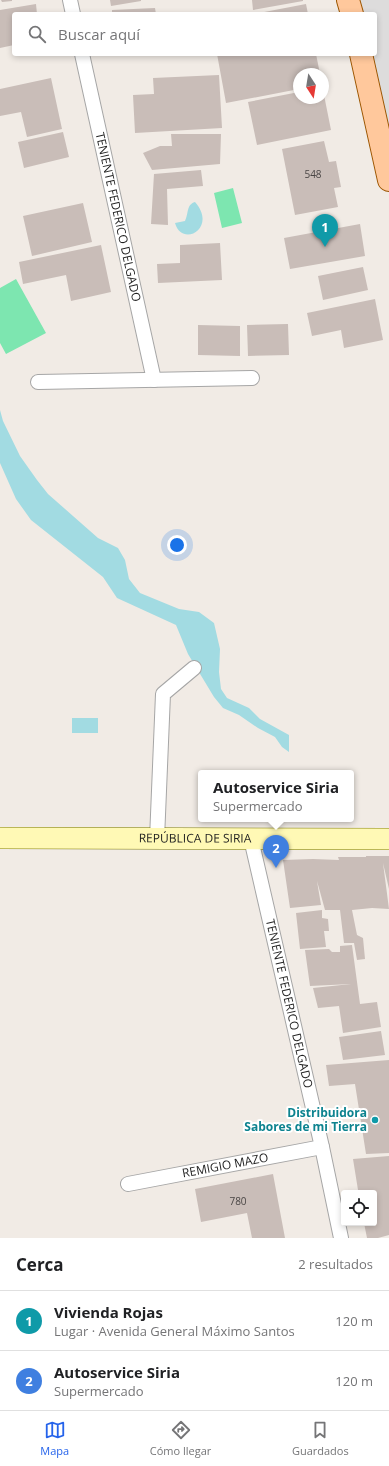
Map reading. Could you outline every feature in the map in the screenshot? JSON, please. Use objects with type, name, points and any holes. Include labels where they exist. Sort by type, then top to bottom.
[{"type":"main road","points":[[348,0],[351,12]]},
{"type":"main road","points":[[360,56],[389,180]]},
{"type":"street","points":[[70,0],[73,12]]},
{"type":"street","name":"TENIENTE FEDERICO DELGADO","points":[[82,56],[154,380]]},
{"type":"street","points":[[38,382],[252,378]]},
{"type":"street","points":[[157,839],[163,694],[194,668]]},
{"type":"street","name":"REPÚBLICA DE SIRIA","points":[[0,838],[389,839]]},
{"type":"street","name":"TENIENTE FEDERICO DELGADO","points":[[251,839],[322,1147],[341,1238]]},
{"type":"street","name":"REMIGIO MAZO","points":[[128,1184],[322,1147]]},
{"type":"shaded area","points":[[354,0],[389,0],[389,152],[367,56],[377,56],[377,12],[357,12]]},
{"type":"green space","points":[[233,188],[242,223],[222,228],[214,193]]},
{"type":"green space","points":[[16,279],[46,333],[6,354],[0,343],[0,288]]},
{"type":"water","points":[[195,202],[201,211],[203,220],[201,227],[196,232],[184,234],[179,230],[175,223],[185,221],[190,205]]},
{"type":"water","points":[[0,410],[3,421],[20,456],[37,480],[48,494],[98,538],[118,548],[125,560],[129,579],[140,593],[179,609],[199,612],[214,623],[220,649],[219,672],[221,689],[227,698],[249,708],[260,719],[289,735],[289,752],[282,747],[275,737],[239,715],[223,708],[214,697],[188,654],[176,625],[117,598],[103,577],[31,520],[16,499],[0,463]]},
{"type":"water","points":[[72,718],[98,718],[98,733],[72,733]]},
{"type":"building","points":[[1,0],[12,0],[12,1],[2,2]]},
{"type":"building","points":[[110,0],[141,0],[141,1],[111,6]]},
{"type":"building","points":[[252,0],[303,0],[303,1],[253,10]]},
{"type":"building","points":[[36,4],[37,12],[12,12],[12,45],[0,48],[0,10]]},
{"type":"building","points":[[306,4],[308,12],[264,12]]},
{"type":"building","points":[[155,8],[156,12],[112,12],[112,10]]},
{"type":"building","points":[[217,56],[316,56],[319,68],[293,68],[293,90],[226,103]]},
{"type":"building","points":[[219,75],[222,128],[135,133],[133,95],[154,94],[153,78]]},
{"type":"building","points":[[51,78],[62,129],[27,137],[21,112],[0,116],[0,89]]},
{"type":"building","points":[[293,93],[293,104],[326,104],[331,130],[257,145],[248,102]]},
{"type":"building","points":[[63,132],[69,157],[24,168],[18,142]]},
{"type":"building","points":[[171,134],[221,134],[220,164],[152,170],[143,153],[160,146],[172,146]]},
{"type":"building","points":[[324,141],[329,162],[336,161],[341,187],[334,188],[338,207],[295,215],[282,149]]},
{"type":"building","points":[[201,170],[203,186],[167,189],[168,225],[151,224],[154,174]]},
{"type":"building","points":[[83,203],[92,242],[32,256],[23,216]]},
{"type":"building","points":[[360,224],[365,256],[290,269],[284,238]]},
{"type":"building","points":[[220,243],[222,280],[158,283],[157,264],[180,263],[180,245]]},
{"type":"building","points":[[101,245],[111,292],[71,301],[66,275],[23,284],[19,262]]},
{"type":"building","points":[[363,267],[368,290],[323,300],[318,276]]},
{"type":"building","points":[[375,299],[383,340],[344,348],[341,330],[312,336],[307,313]]},
{"type":"building","points":[[288,324],[289,355],[248,356],[247,325]]},
{"type":"building","points":[[198,325],[240,326],[240,356],[198,355]]},
{"type":"building","points":[[389,856],[389,889],[383,863],[389,909],[372,908],[352,910],[357,935],[363,938],[365,959],[357,960],[354,943],[344,943],[340,910],[325,910],[317,881],[321,905],[290,908],[283,860],[339,860],[338,857]]},
{"type":"building","points":[[322,910],[322,918],[328,919],[329,931],[324,931],[326,947],[300,949],[296,913]]},
{"type":"building","points":[[352,945],[360,1004],[377,1002],[381,1027],[343,1033],[339,1006],[318,1008],[313,988],[351,984],[310,986],[305,950],[329,949],[332,952],[340,952],[340,946]]},
{"type":"building","points":[[381,1031],[385,1055],[343,1060],[339,1037]]},
{"type":"building","name":"Distribuidora Sabores de mi Tierra","points":[[389,1060],[389,1153],[366,1154],[355,1084],[329,1086],[326,1065]]},
{"type":"building","points":[[389,1156],[389,1235],[378,1238],[367,1238],[365,1226],[377,1226],[377,1190],[358,1190],[353,1159]]},
{"type":"building","points":[[273,1174],[285,1238],[252,1238],[247,1213],[201,1222],[195,1189]]},
{"type":"place","name":"Vivienda Rojas","points":[[325,247]]},
{"type":"place","name":"Autoservice Siria","points":[[276,868]]},
{"type":"place","name":"Distribuidora Sabores de mi Tierra","points":[[375,1120]]}]
